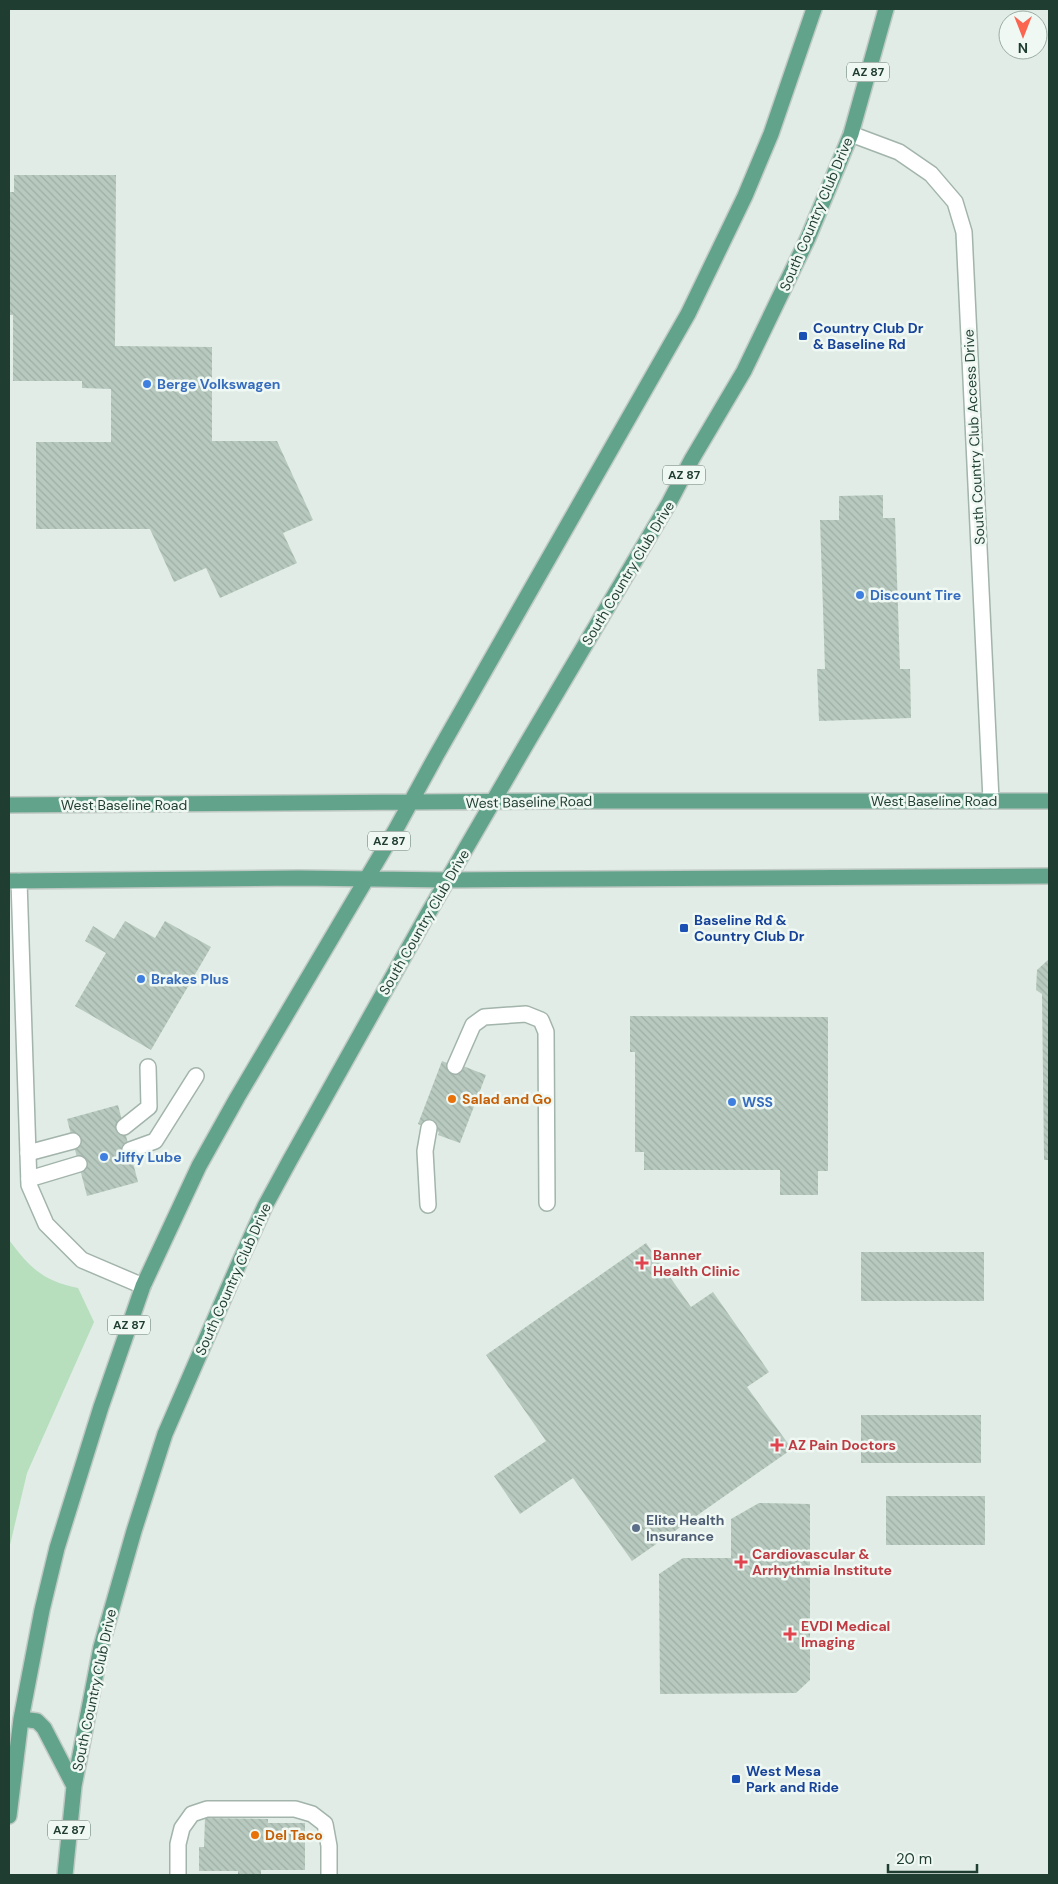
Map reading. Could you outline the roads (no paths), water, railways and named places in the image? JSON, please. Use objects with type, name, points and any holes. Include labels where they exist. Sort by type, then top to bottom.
[{"type":"main road","name":"AZ 87","points":[[9,1816],[21,1718],[42,1610],[57,1548],[101,1407],[143,1286],[199,1166],[237,1098],[411,802],[691,310],[745,196],[771,134],[814,9]]},
{"type":"main road","name":"South Country Club Drive","points":[[65,1875],[74,1786],[101,1647],[134,1531],[165,1434],[240,1261],[265,1206],[321,1104],[492,802],[669,503],[692,459],[744,371],[808,238],[851,134],[886,9]]},
{"type":"main road","name":"West Baseline Road","points":[[9,805],[1049,801]]},
{"type":"main road","points":[[14,881],[1049,876]]},
{"type":"main road","points":[[21,1718],[37,1722],[44,1728],[74,1786]]},
{"type":"street","name":"South Country Club Access Drive","points":[[851,134],[899,152],[931,174],[955,202],[964,232],[991,800]]},
{"type":"street","points":[[14,881],[29,1185],[46,1224],[82,1260],[143,1286]]},
{"type":"street","points":[[454,1066],[473,1025],[484,1018],[526,1014],[541,1020],[546,1032],[547,1203]]},
{"type":"street","points":[[124,1127],[149,1107],[148,1067]]},
{"type":"street","points":[[130,1150],[155,1141],[196,1076]]},
{"type":"street","points":[[428,1205],[425,1151],[429,1128]]},
{"type":"street","points":[[28,1153],[72,1141]]},
{"type":"street","points":[[28,1179],[79,1164]]},
{"type":"street","points":[[178,1875],[178,1844],[182,1828],[192,1814],[207,1808],[295,1808],[312,1814],[325,1824],[329,1846],[329,1875]]},
{"type":"place","name":"Country Club Dr & Baseline Rd","points":[[803,336]]},
{"type":"place","name":"Berge Volkswagen","points":[[147,384]]},
{"type":"place","name":"Discount Tire","points":[[860,595]]},
{"type":"place","name":"Baseline Rd & Country Club Dr","points":[[684,928]]},
{"type":"place","name":"Brakes Plus","points":[[141,979]]},
{"type":"place","name":"Salad and Go","points":[[452,1099]]},
{"type":"place","name":"WSS","points":[[732,1102]]},
{"type":"place","name":"Jiffy Lube","points":[[104,1157]]},
{"type":"place","name":"Banner Health Clinic","points":[[642,1263]]},
{"type":"place","name":"AZ Pain Doctors","points":[[777,1445]]},
{"type":"place","name":"Elite Health Insurance","points":[[636,1528]]},
{"type":"place","name":"Cardiovascular & Arrhythmia Institute","points":[[741,1562]]},
{"type":"place","name":"EVDI Medical Imaging","points":[[790,1634]]},
{"type":"place","name":"West Mesa Park and Ride","points":[[736,1779]]},
{"type":"place","name":"Del Taco","points":[[255,1835]]}]
